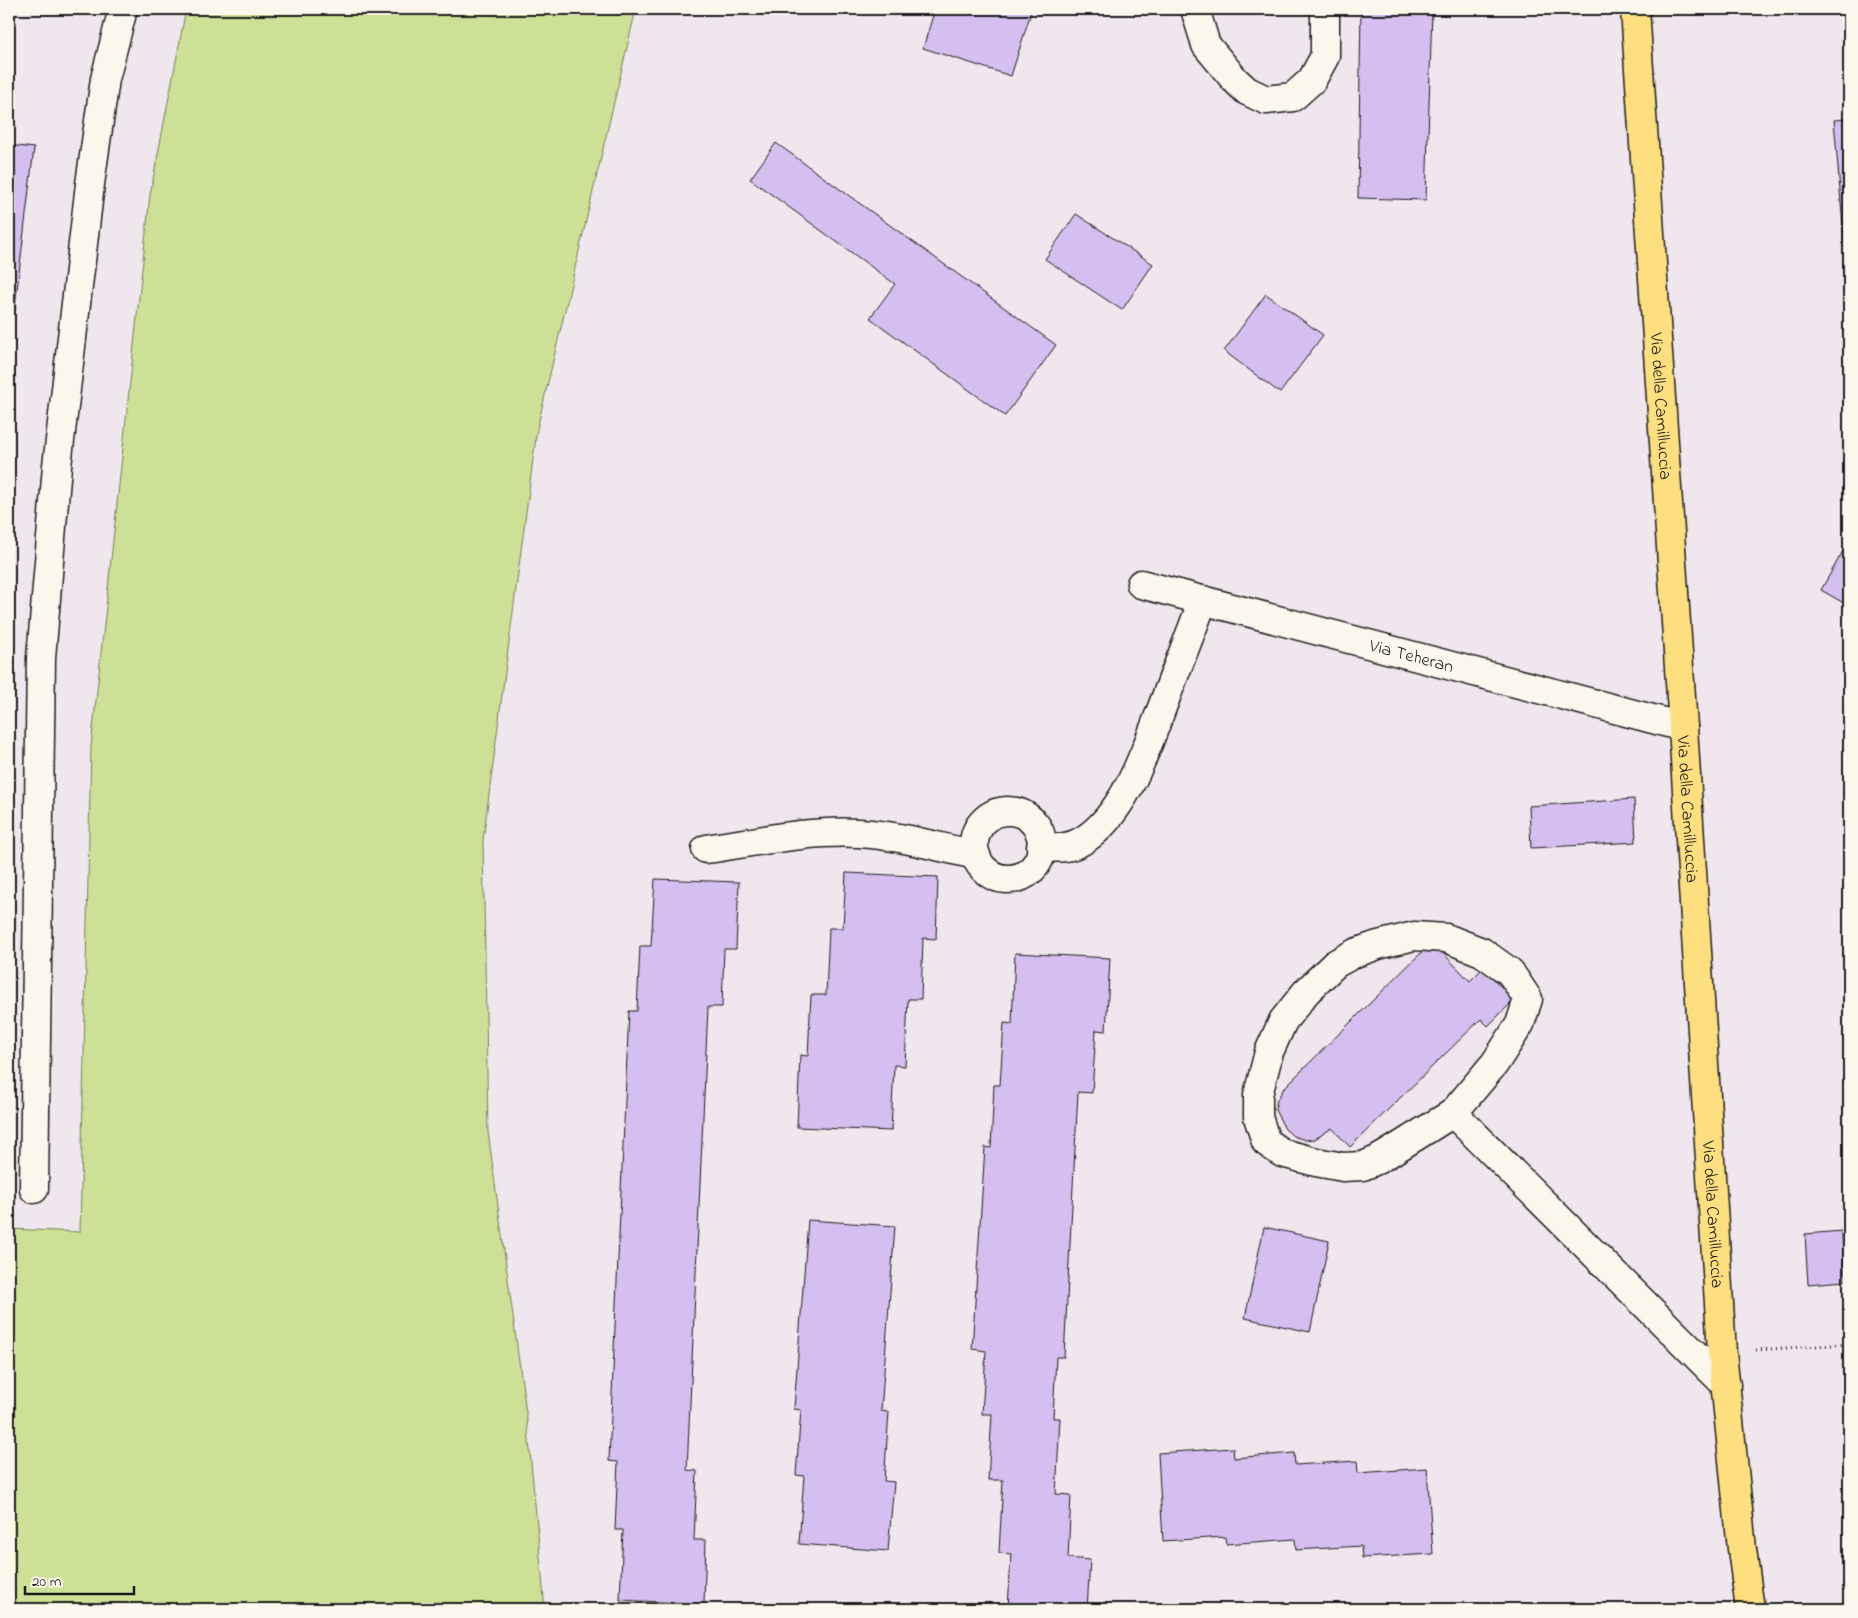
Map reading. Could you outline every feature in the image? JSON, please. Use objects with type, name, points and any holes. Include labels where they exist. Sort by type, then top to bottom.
[{"type":"main road","name":"Via della Camilluccia","points":[[1635,9],[1722,1352],[1750,1609]]},
{"type":"street","points":[[34,1189],[41,658],[56,466],[89,193],[105,79],[123,9]]},
{"type":"street","points":[[1195,9],[1206,45],[1235,80],[1247,91],[1266,100],[1293,97],[1312,80],[1325,56],[1325,9]]},
{"type":"street","name":"Via Teheran","points":[[1141,584],[1683,727]]},
{"type":"street","points":[[1041,847],[1069,847],[1082,841],[1104,822],[1125,792],[1143,755],[1203,600]]},
{"type":"street","points":[[1010,811],[1020,813],[1029,818],[1037,827],[1041,836],[1041,847],[1038,858],[1032,868],[1023,875],[1012,878],[1000,878],[989,873],[981,866],[976,855],[975,836],[981,824],[989,817],[999,812],[1010,811]]},
{"type":"street","points":[[706,849],[824,833],[857,833],[884,835],[976,855]]},
{"type":"street","points":[[1414,936],[1446,938],[1482,952],[1510,972],[1528,1000],[1520,1024],[1495,1062],[1453,1114],[1377,1160],[1363,1166],[1343,1167],[1282,1153],[1266,1142],[1258,1116],[1258,1095],[1269,1052],[1283,1021],[1306,992],[1335,964],[1355,953],[1414,936]]},
{"type":"street","points":[[1453,1114],[1726,1385]]},
{"type":"path","points":[[1722,1352],[1849,1344]]},
{"type":"green space","points":[[186,9],[636,9],[537,429],[483,840],[488,1132],[527,1420],[545,1609],[9,1609],[9,1229],[80,1232],[91,747],[150,195]]},
{"type":"building","points":[[935,9],[1032,9],[1011,76],[923,48]]},
{"type":"building","points":[[1361,9],[1432,9],[1426,200],[1358,198]]},
{"type":"building","points":[[1849,119],[1849,249],[1845,250],[1834,120]]},
{"type":"building","points":[[776,143],[1056,345],[1005,416],[870,318],[895,284],[750,179]]},
{"type":"building","points":[[9,145],[34,148],[14,315],[9,314]]},
{"type":"building","points":[[1076,214],[1153,264],[1122,310],[1045,259]]},
{"type":"building","points":[[1266,294],[1323,335],[1280,393],[1224,351]]},
{"type":"building","points":[[1843,551],[1849,554],[1849,606],[1821,590]]},
{"type":"building","points":[[1634,799],[1636,842],[1531,848],[1529,806]]},
{"type":"building","points":[[846,873],[938,877],[936,939],[923,938],[921,999],[908,999],[905,1066],[894,1065],[891,1131],[797,1127],[800,1055],[808,1056],[811,995],[826,995],[829,928],[843,928]]},
{"type":"building","points":[[655,879],[739,882],[736,949],[724,949],[722,1007],[708,1007],[687,1470],[697,1471],[694,1540],[706,1540],[704,1604],[620,1600],[623,1530],[615,1530],[618,1462],[609,1461],[629,1011],[637,1011],[640,946],[651,946]]},
{"type":"building","points":[[1432,942],[1470,981],[1483,968],[1514,1000],[1488,1026],[1481,1019],[1350,1147],[1332,1128],[1315,1139],[1305,1140],[1293,1136],[1285,1129],[1275,1110],[1277,1100],[1284,1088]]},
{"type":"building","points":[[1015,953],[1110,958],[1106,1031],[1096,1030],[1092,1093],[1078,1092],[1064,1357],[1056,1357],[1053,1418],[1060,1418],[1056,1494],[1071,1495],[1068,1558],[1090,1560],[1087,1609],[1008,1609],[1011,1554],[999,1553],[1003,1480],[988,1480],[992,1414],[982,1414],[986,1351],[972,1349],[985,1147],[991,1148],[994,1085],[1000,1085],[1004,1023],[1012,1024]]},
{"type":"building","points":[[808,1220],[895,1226],[881,1411],[889,1412],[884,1481],[894,1482],[888,1551],[799,1544],[804,1476],[796,1475],[801,1410],[794,1409]]},
{"type":"building","points":[[1264,1227],[1329,1241],[1310,1332],[1245,1318]]},
{"type":"building","points":[[1842,1231],[1845,1281],[1808,1284],[1805,1234]]},
{"type":"building","points":[[1233,1448],[1234,1458],[1294,1453],[1295,1465],[1357,1461],[1358,1473],[1427,1468],[1433,1554],[1362,1558],[1361,1546],[1296,1550],[1295,1539],[1226,1544],[1225,1537],[1163,1541],[1158,1453]]}]
